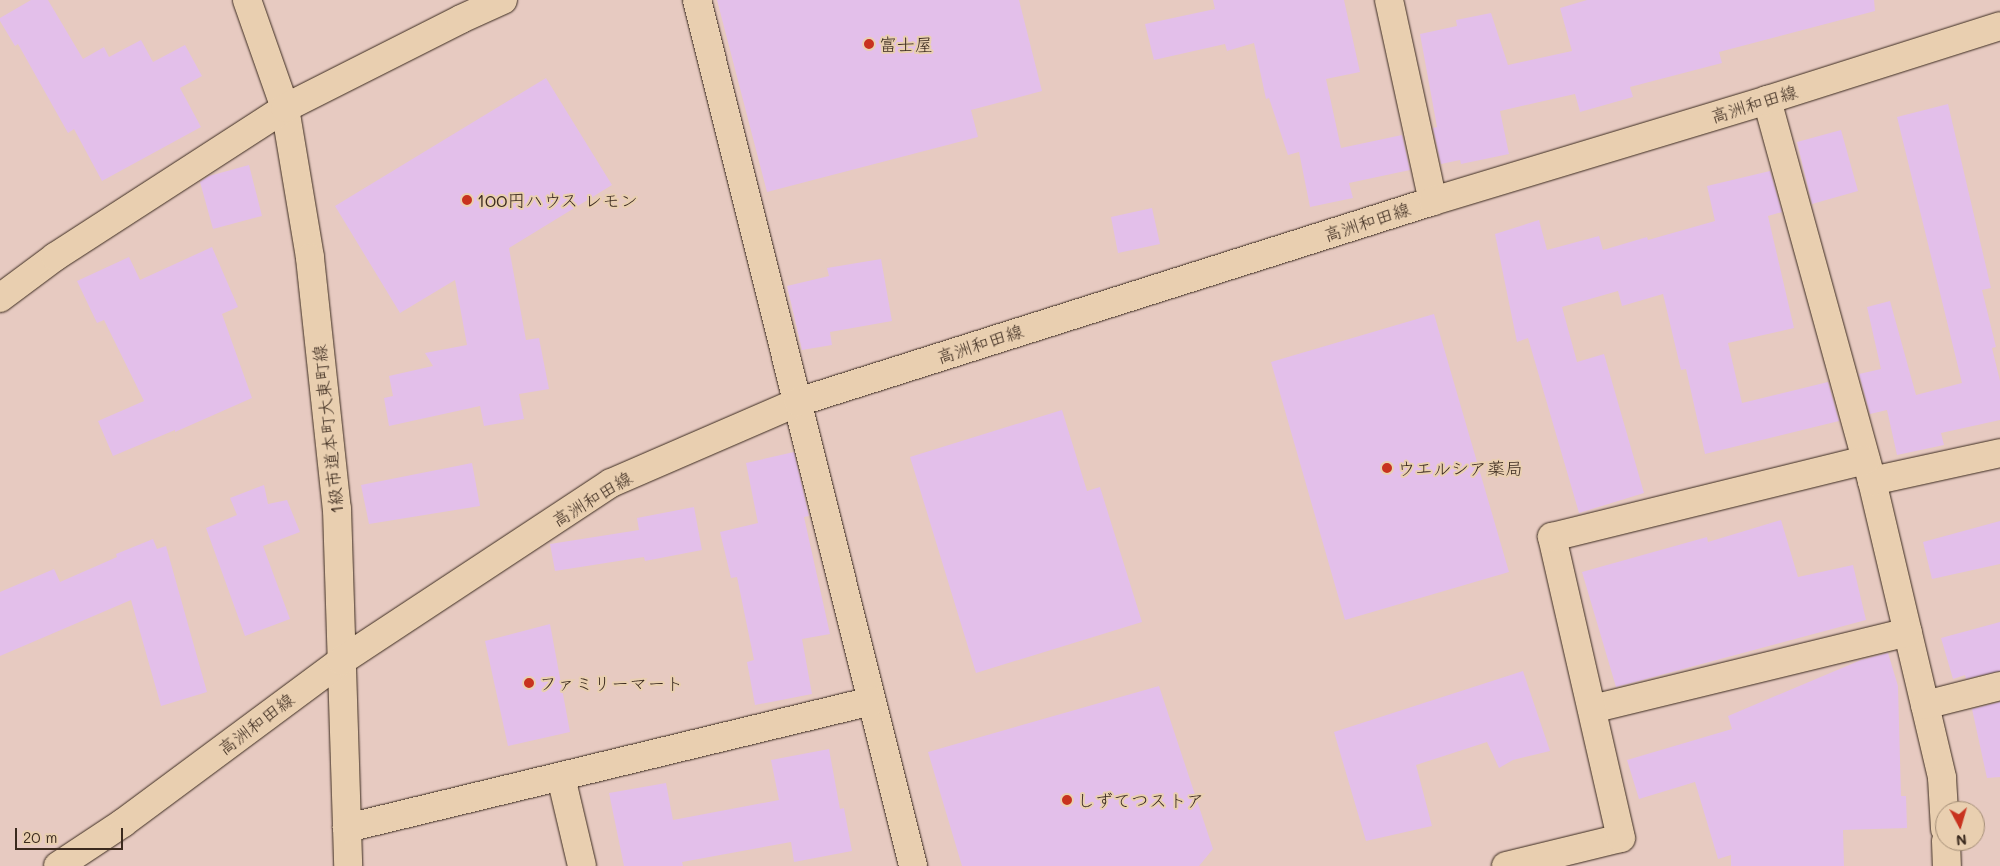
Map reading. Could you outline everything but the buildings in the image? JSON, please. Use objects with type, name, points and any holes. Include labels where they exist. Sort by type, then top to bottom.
[{"type":"street","name":"1級市道本町大東町線","points":[[248,0],[285,108],[310,258],[337,509],[348,866]]},
{"type":"street","points":[[0,298],[55,257],[285,108],[461,19],[503,0]]},
{"type":"street","points":[[697,0],[913,866]]},
{"type":"street","points":[[1389,0],[1433,201]]},
{"type":"street","name":"高洲和田線","points":[[58,866],[123,823],[341,661],[611,484],[798,402],[1433,201],[1767,100],[2000,26]]},
{"type":"street","points":[[1767,100],[1869,471],[1942,778],[1943,801]]},
{"type":"street","points":[[1506,866],[1621,838],[1552,537],[1869,471],[2000,453]]},
{"type":"street","points":[[1592,709],[1908,632]]},
{"type":"street","points":[[1925,704],[2000,686]]},
{"type":"street","points":[[346,828],[872,702]]},
{"type":"street","points":[[561,777],[582,866]]},
{"type":"street","points":[[1946,851],[1947,866]]},
{"type":"place","name":"富士屋","points":[[869,44]]},
{"type":"place","name":"100円ハウス レモン","points":[[467,200]]},
{"type":"place","name":"ウエルシア薬局","points":[[1387,468]]},
{"type":"place","name":"ファミリーマート","points":[[529,683]]},
{"type":"place","name":"しずてつストア","points":[[1067,800]]}]
